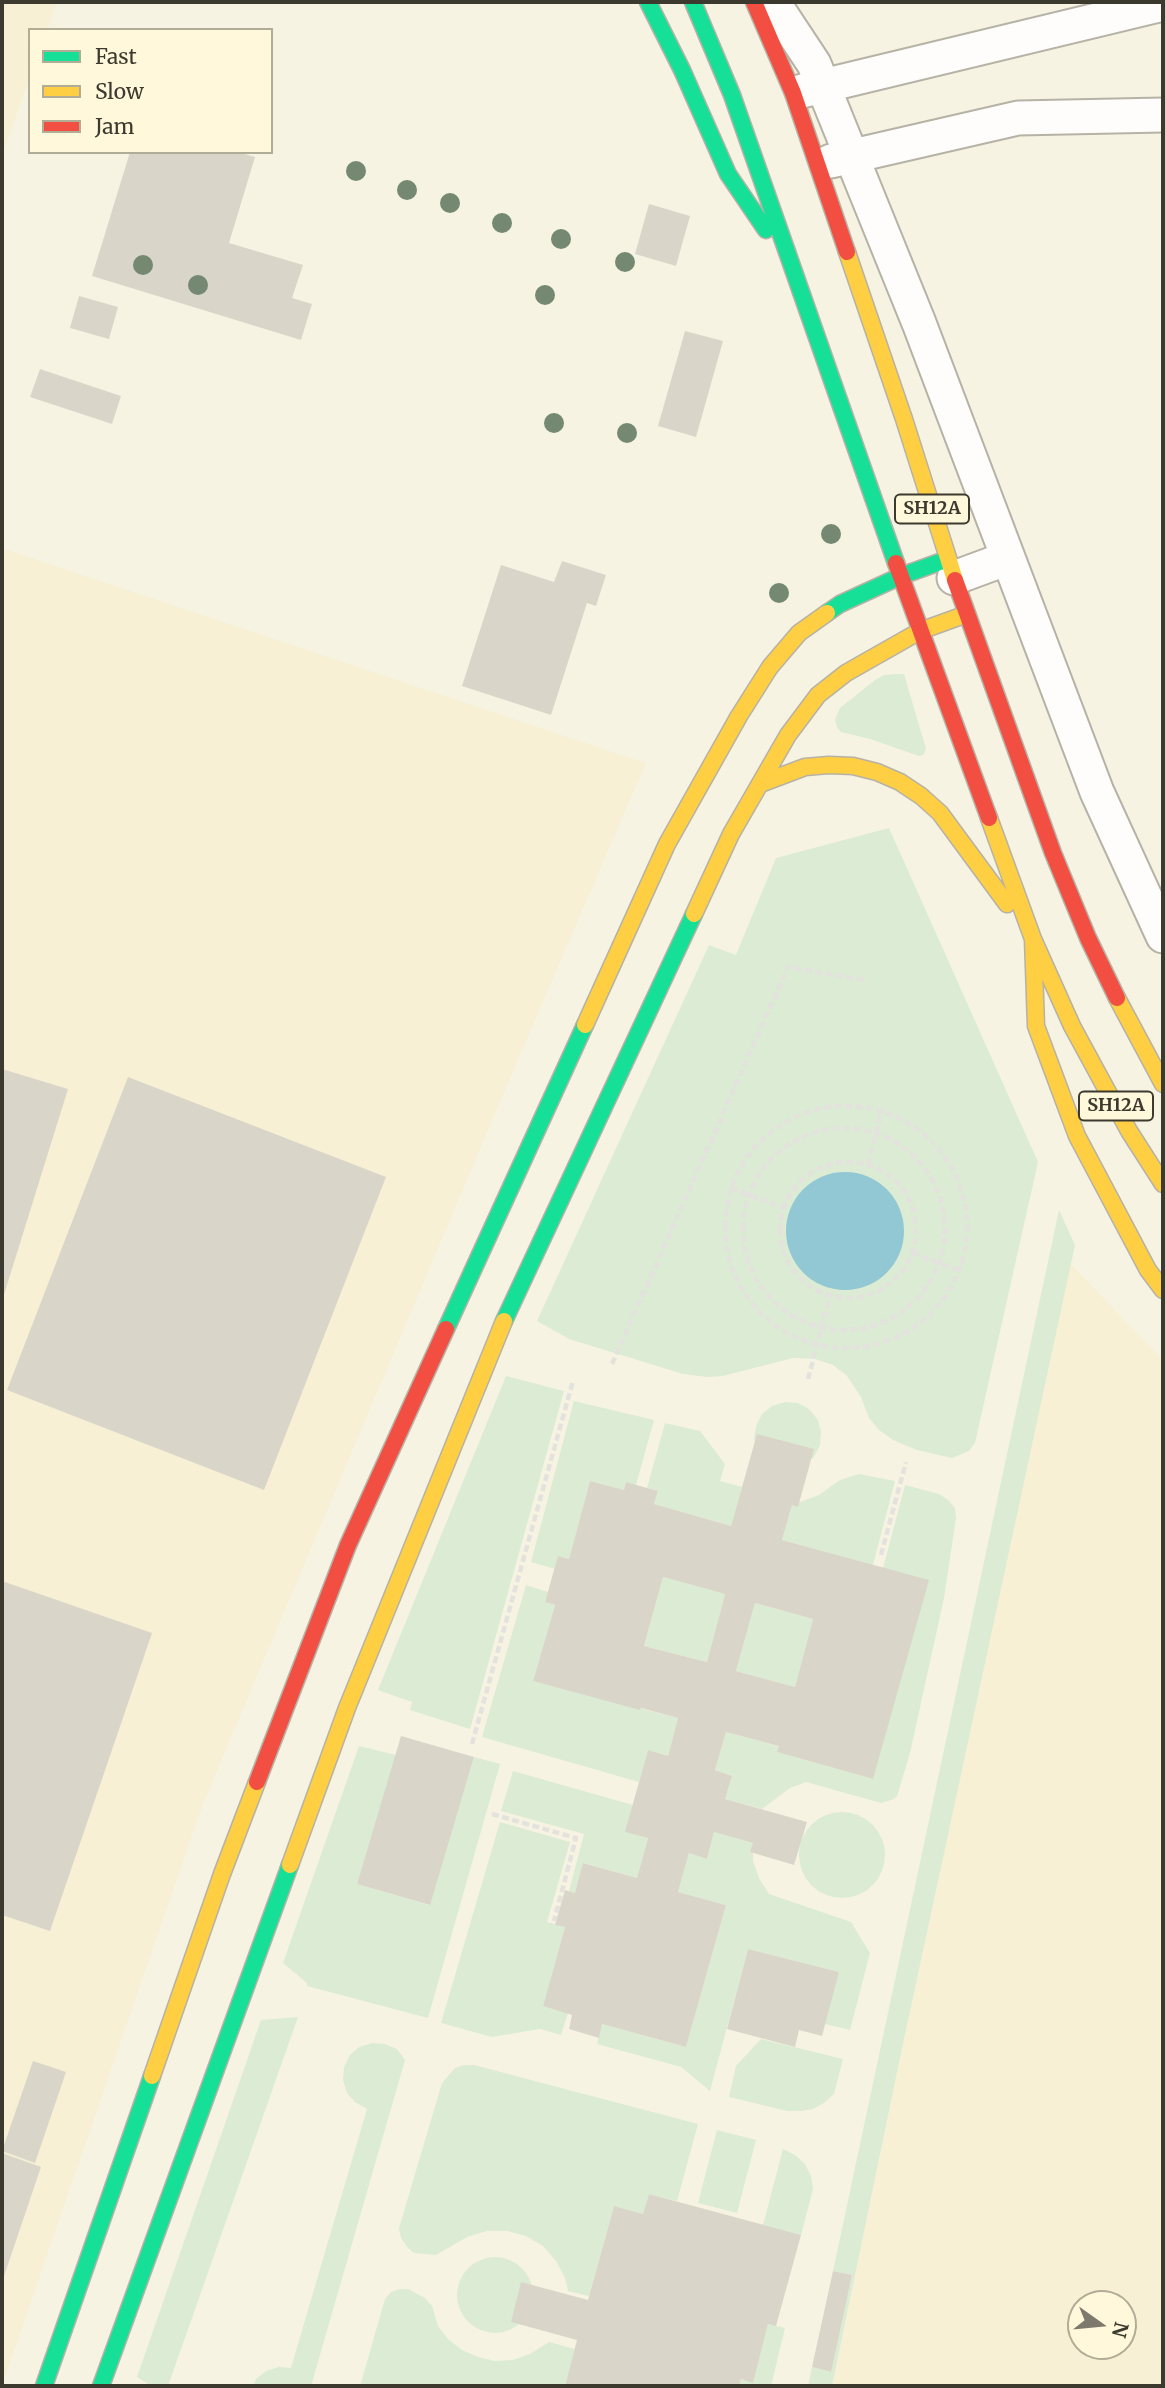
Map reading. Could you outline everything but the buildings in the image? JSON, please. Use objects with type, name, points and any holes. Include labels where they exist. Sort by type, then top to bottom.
[{"type":"street","name":"SH12A","points":[[648,2],[682,69],[727,174],[797,275]]},
{"type":"street","name":"SH12A","points":[[693,2],[732,95],[920,631],[1033,939],[1072,1026],[1129,1131],[1163,1184]]},
{"type":"street","name":"SH12A","points":[[754,2],[808,89],[817,164],[904,419],[951,568],[1053,853],[1123,1011],[1163,1084]]},
{"type":"street","points":[[773,2],[814,64],[808,89],[851,156],[919,323],[1097,792],[1163,936]]},
{"type":"street","points":[[808,89],[1163,4]]},
{"type":"street","points":[[817,164],[1018,118],[1163,115]]},
{"type":"street","points":[[44,2386],[122,2179],[222,1874],[348,1545],[459,1314],[673,847],[757,687],[799,633],[840,604],[901,576],[1008,558]]},
{"type":"street","points":[[101,2386],[165,2193],[347,1708],[494,1329],[709,864],[731,834],[788,735],[818,695],[846,673],[920,631],[967,614]]},
{"type":"street","points":[[760,784],[805,767],[853,766],[900,782],[940,813],[1033,939],[1036,1026],[1077,1136],[1148,1270],[1163,1290]]},
{"type":"path","points":[[612,1364],[788,967],[865,980]]},
{"type":"path","points":[[836,1106],[859,1106],[882,1111],[905,1120],[925,1134],[942,1152],[955,1173],[967,1221],[959,1270],[948,1292],[932,1312],[891,1339],[867,1346],[842,1348],[817,1345],[796,1338],[760,1312],[735,1275],[725,1232],[726,1210],[732,1188],[741,1167],[755,1147],[791,1119],[813,1110],[836,1106]]},
{"type":"path","points":[[868,1164],[882,1111]]},
{"type":"path","points":[[837,1128],[876,1132],[897,1142],[930,1174],[945,1217],[945,1241],[940,1263],[931,1282],[918,1299],[902,1313],[884,1323],[842,1331],[801,1322],[782,1311],[767,1296],[755,1278],[743,1237],[743,1215],[748,1194],[769,1161],[800,1137],[837,1128]]},
{"type":"path","points":[[838,1161],[868,1164],[885,1172],[899,1184],[909,1199],[915,1217],[916,1235],[912,1253],[893,1281],[879,1290],[847,1298],[830,1296],[813,1289],[799,1277],[788,1262],[781,1235],[783,1208],[790,1194],[810,1172],[838,1161]]},
{"type":"path","points":[[732,1188],[783,1208]]},
{"type":"path","points":[[912,1253],[959,1270]]},
{"type":"path","points":[[808,1380],[830,1296]]},
{"type":"path","points":[[472,1744],[573,1381]]},
{"type":"path","points":[[881,1555],[906,1462]]},
{"type":"path","points":[[492,1815],[576,1838],[554,1922]]},
{"type":"shaded area","points":[[2,2],[57,2],[48,28],[28,28],[28,83],[2,156]]},
{"type":"shaded area","points":[[2,548],[646,763],[203,1804],[2,2386]]},
{"type":"shaded area","points":[[1070,1263],[1163,1360],[1163,2386],[832,2386]]},
{"type":"green space","points":[[904,674],[926,749],[923,755],[841,732],[835,720],[840,708],[884,675]]},
{"type":"green space","points":[[889,828],[1038,1162],[975,1443],[969,1451],[952,1458],[917,1450],[893,1440],[879,1430],[869,1418],[861,1397],[847,1376],[833,1365],[815,1359],[793,1358],[723,1376],[683,1374],[569,1339],[537,1321],[709,945],[736,955],[776,858]]},
{"type":"green space","points":[[1059,1210],[1075,1245],[832,2386],[808,2386],[812,2367],[830,2372],[852,2275],[833,2271]]},
{"type":"green space","points":[[506,1376],[564,1391],[470,1729],[410,1710],[412,1702],[378,1690]]},
{"type":"green space","points":[[574,1401],[654,1420],[636,1485],[626,1482],[624,1490],[590,1481],[569,1559],[558,1556],[555,1569],[531,1562]]},
{"type":"green space","points":[[785,1402],[798,1403],[809,1409],[818,1420],[820,1445],[814,1457],[804,1465],[758,1452],[754,1439],[762,1414],[772,1406]]},
{"type":"green space","points":[[665,1423],[700,1431],[725,1464],[720,1481],[742,1487],[731,1526],[654,1504],[658,1491],[647,1488]]},
{"type":"green space","points":[[859,1474],[895,1481],[873,1565],[782,1540],[792,1505],[819,1495],[840,1480]]},
{"type":"green space","points":[[905,1485],[939,1494],[955,1508],[956,1518],[944,1598],[910,1753],[897,1796],[881,1803],[806,1782],[790,1788],[762,1809],[725,1799],[732,1776],[715,1770],[726,1732],[779,1746],[777,1752],[873,1779],[883,1568]]},
{"type":"green space","points":[[663,1577],[725,1594],[707,1662],[644,1646]]},
{"type":"green space","points":[[526,1585],[548,1592],[545,1602],[555,1605],[533,1681],[678,1718],[668,1756],[648,1750],[639,1782],[482,1737]]},
{"type":"green space","points":[[755,1603],[813,1619],[795,1687],[736,1671]]},
{"type":"green space","points":[[359,1746],[396,1755],[357,1884],[429,1905],[474,1757],[500,1764],[428,2018],[307,1986],[307,1983],[283,1963]]},
{"type":"green space","points":[[513,1771],[633,1805],[626,1832],[648,1838],[637,1878],[584,1863],[575,1893],[569,1891],[584,1834],[501,1811]]},
{"type":"green space","points":[[842,1812],[858,1816],[872,1825],[881,1839],[885,1855],[881,1871],[872,1885],[858,1894],[842,1898],[826,1894],[812,1885],[803,1871],[799,1855],[803,1839],[812,1825],[826,1816]]},
{"type":"green space","points":[[500,1822],[570,1842],[547,1922],[565,1927],[543,2006],[568,2013],[561,2035],[540,2029],[492,2037],[441,2023]]},
{"type":"green space","points":[[714,1832],[753,1843],[753,1861],[769,1894],[851,1922],[870,1953],[850,2030],[825,2024],[838,1972],[748,1949],[710,2091],[681,2067],[597,2044],[602,2024],[686,2047],[726,1905],[678,1892],[689,1853],[707,1859]]},
{"type":"green space","points":[[298,2017],[168,2386],[151,2386],[137,2377],[261,2020]]},
{"type":"green space","points":[[761,2039],[843,2059],[834,2094],[813,2109],[800,2111],[787,2111],[729,2097],[736,2066]]},
{"type":"green space","points":[[372,2043],[397,2049],[405,2060],[311,2386],[253,2386],[256,2379],[266,2371],[279,2367],[291,2368],[367,2109],[347,2093],[343,2080],[344,2067],[350,2055],[359,2047]]},
{"type":"green space","points":[[474,2065],[698,2124],[677,2201],[649,2194],[643,2214],[614,2206],[589,2296],[568,2291],[556,2261],[543,2246],[526,2236],[507,2231],[487,2231],[467,2237],[436,2255],[414,2253],[401,2238],[399,2228],[442,2083],[455,2068]]},
{"type":"green space","points":[[717,2130],[756,2140],[737,2213],[698,2203]]},
{"type":"green space","points":[[783,2149],[805,2164],[811,2176],[813,2189],[801,2235],[763,2225]]},
{"type":"green space","points":[[495,2257],[510,2260],[522,2268],[530,2280],[533,2295],[530,2310],[522,2322],[510,2330],[495,2333],[480,2330],[468,2322],[460,2310],[457,2295],[460,2280],[468,2268],[480,2260]]},
{"type":"green space","points":[[408,2289],[425,2298],[432,2306],[438,2326],[448,2339],[462,2350],[478,2357],[495,2361],[513,2360],[530,2354],[549,2342],[575,2349],[565,2386],[360,2386],[385,2299],[391,2292]]},
{"type":"green space","points":[[768,2324],[785,2328],[771,2386],[739,2386],[741,2379],[753,2382]]},
{"type":"water","points":[[845,1172],[868,1176],[887,1189],[900,1208],[904,1231],[900,1254],[887,1273],[868,1286],[845,1290],[822,1286],[803,1273],[790,1254],[786,1231],[790,1208],[803,1189],[822,1176]]},
{"type":"traffic: fast","points":[[648,2],[682,70],[728,174],[766,230]]},
{"type":"traffic: fast","points":[[693,2],[732,95],[896,563]]},
{"type":"traffic: fast","points":[[827,613],[840,604],[901,576],[948,559]]},
{"type":"traffic: fast","points":[[504,1321],[694,914]]},
{"type":"traffic: fast","points":[[446,1329],[585,1025]]},
{"type":"traffic: fast","points":[[101,2386],[290,1865]]},
{"type":"traffic: fast","points":[[44,2386],[152,2076]]},
{"type":"traffic: slow","points":[[847,252],[955,580]]},
{"type":"traffic: slow","points":[[585,1025],[667,844],[739,716],[770,667],[799,633],[827,613]]},
{"type":"traffic: slow","points":[[694,914],[731,834],[788,735],[818,695],[846,673],[920,631],[967,614]]},
{"type":"traffic: slow","points":[[760,784],[805,767],[829,765],[853,766],[900,782],[940,813],[1007,904]]},
{"type":"traffic: slow","points":[[989,818],[1033,939],[1072,1026],[1129,1131],[1163,1184]]},
{"type":"traffic: slow","points":[[1033,939],[1036,1026],[1077,1136],[1148,1270],[1163,1290]]},
{"type":"traffic: slow","points":[[1117,998],[1163,1084]]},
{"type":"traffic: slow","points":[[290,1865],[347,1708],[504,1321]]},
{"type":"traffic: slow","points":[[152,2076],[257,1782]]},
{"type":"traffic: jam","points":[[754,2],[793,93],[847,252]]},
{"type":"traffic: jam","points":[[896,563],[989,818]]},
{"type":"traffic: jam","points":[[955,580],[1053,853],[1088,938],[1117,998]]},
{"type":"traffic: jam","points":[[257,1782],[348,1545],[446,1329]]}]
